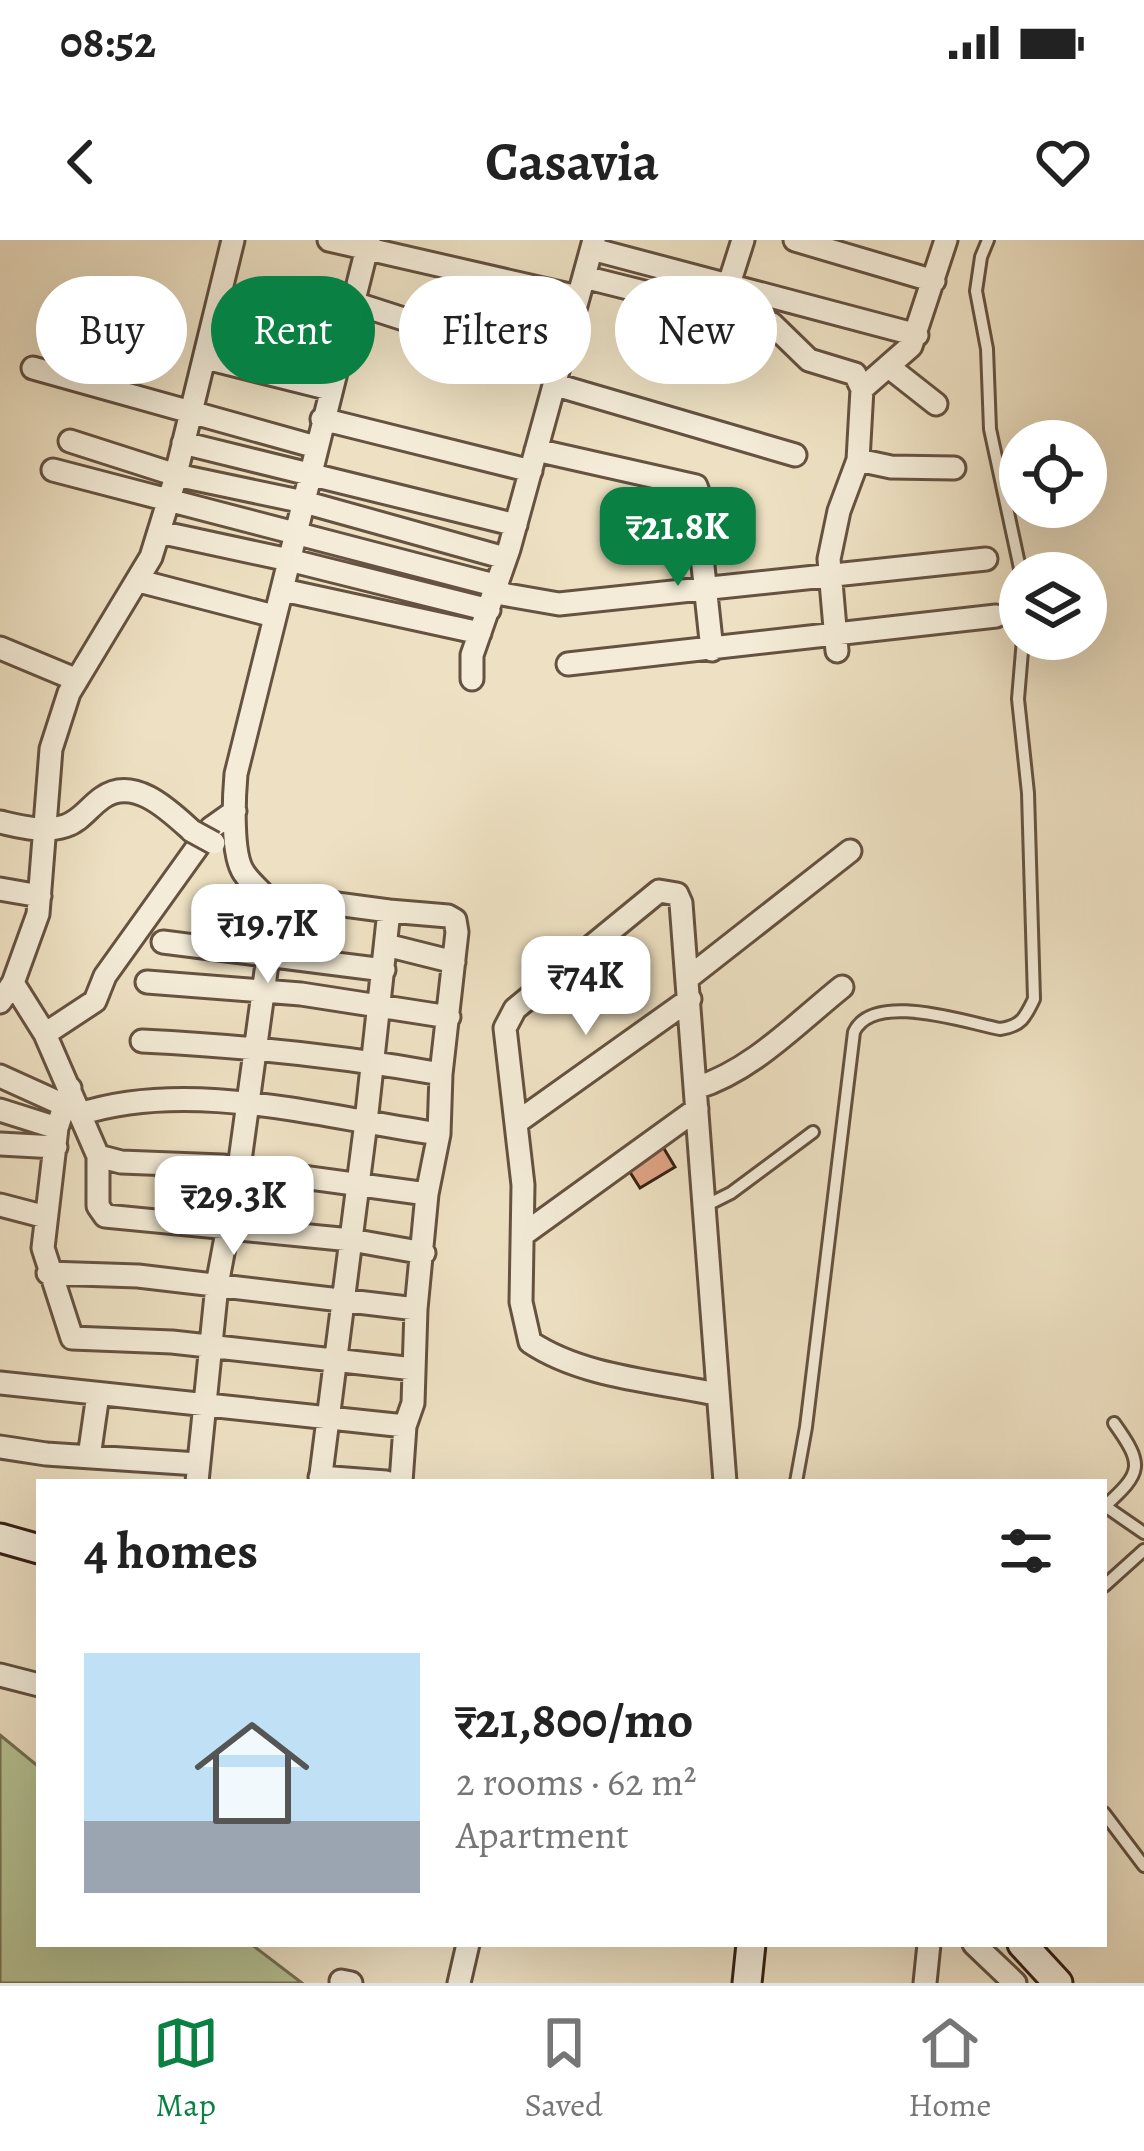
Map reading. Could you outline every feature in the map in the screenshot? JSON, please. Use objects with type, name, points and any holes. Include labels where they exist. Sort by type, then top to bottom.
[{"type":"street","points":[[328,240],[525,276]]},
{"type":"street","points":[[732,276],[743,240]]},
{"type":"street","points":[[795,240],[934,281]]},
{"type":"street","points":[[862,398],[895,372],[911,346],[946,240]]},
{"type":"street","points":[[222,276],[226,242]]},
{"type":"street","points":[[584,276],[593,244],[702,276]]},
{"type":"street","points":[[358,276],[367,245]]},
{"type":"street","points":[[591,289],[772,324],[808,360],[855,374],[862,398],[858,460],[832,533],[836,643]]},
{"type":"street","points":[[777,297],[917,334]]},
{"type":"street","points":[[11,982],[38,914],[51,749],[76,680],[140,581],[169,500],[211,337]]},
{"type":"street","points":[[206,358],[330,389]]},
{"type":"street","points":[[33,368],[316,447]]},
{"type":"street","points":[[895,372],[936,404]]},
{"type":"street","points":[[0,1447],[197,1473],[217,1285],[270,957],[271,902],[241,869],[236,774],[331,384]]},
{"type":"street","points":[[472,679],[472,655],[556,385],[795,455]]},
{"type":"street","points":[[322,419],[534,461],[690,483],[699,490],[712,650]]},
{"type":"street","points":[[70,442],[176,475],[304,502],[505,558]]},
{"type":"street","points":[[183,443],[516,525]]},
{"type":"street","points":[[858,460],[891,467],[954,468]]},
{"type":"street","points":[[53,470],[298,532],[494,596]]},
{"type":"street","points":[[159,532],[289,560],[553,604],[706,592],[986,559]]},
{"type":"street","points":[[140,581],[274,616]]},
{"type":"street","points":[[283,590],[480,633]]},
{"type":"street","points":[[568,664],[836,643],[996,616]]},
{"type":"street","points":[[0,649],[76,680]]},
{"type":"street","points":[[0,822],[42,831],[76,821],[101,798],[119,792],[157,801],[192,831],[214,843],[238,847]]},
{"type":"street","points":[[45,1034],[95,1001],[105,976],[211,828],[235,804]]},
{"type":"street","points":[[516,1123],[689,988],[850,851]]},
{"type":"street","points":[[0,889],[40,896]]},
{"type":"street","points":[[716,1394],[573,1364],[530,1342],[520,1302],[524,1234],[505,1028],[515,1010],[659,891],[677,893],[681,903],[725,1479]]},
{"type":"street","points":[[271,902],[292,898],[455,920],[439,1134],[427,1194],[413,1403],[405,1426],[401,1479]]},
{"type":"street","points":[[320,1479],[389,911]]},
{"type":"street","points":[[163,942],[384,970]]},
{"type":"street","points":[[386,946],[454,962]]},
{"type":"street","points":[[0,947],[11,982],[45,1034],[98,1156],[100,1214],[351,1240],[424,1253]]},
{"type":"street","points":[[147,982],[262,990],[449,1016]]},
{"type":"street","points":[[524,1234],[842,987]]},
{"type":"street","points":[[142,1041],[224,1049],[255,1046],[441,1074]]},
{"type":"street","points":[[0,1076],[71,1102],[203,1099],[439,1134]]},
{"type":"street","points":[[71,1102],[56,1138],[43,1248],[72,1338],[121,1337],[414,1369]]},
{"type":"street","points":[[0,1110],[56,1138]]},
{"type":"street","points":[[0,1144],[56,1138]]},
{"type":"street","points":[[98,1156],[121,1162],[239,1168],[427,1194]]},
{"type":"street","points":[[0,1205],[46,1217]]},
{"type":"street","points":[[49,1274],[138,1276],[416,1309]]},
{"type":"street","points":[[0,1383],[405,1426]]},
{"type":"street","points":[[88,1457],[98,1394]]},
{"type":"street","points":[[0,1538],[36,1548]]},
{"type":"street","points":[[0,1675],[36,1684]]},
{"type":"street","points":[[459,1983],[467,1947]]},
{"type":"street","points":[[747,1983],[751,1947]]},
{"type":"street","points":[[925,1983],[929,1947]]},
{"type":"street","points":[[977,1947],[1015,1983]]},
{"type":"street","points":[[1025,1947],[1058,1983]]},
{"type":"lane","points":[[988,240],[976,291],[987,349],[990,429],[1017,552]]},
{"type":"lane","points":[[797,1479],[859,1021],[875,1012],[896,1010],[1015,1027],[1025,1019],[1034,999],[1028,793],[1018,699],[1021,660]]},
{"type":"lane","points":[[703,1207],[731,1193],[813,1132]]},
{"type":"lane","points":[[1107,1503],[1141,1468],[1131,1442],[1114,1423]]},
{"type":"lane","points":[[1107,1508],[1144,1534]]},
{"type":"lane","points":[[1107,1583],[1144,1550]]},
{"type":"lane","points":[[1107,1817],[1144,1866]]},
{"type":"green space","points":[[0,1735],[36,1765],[36,1947],[255,1947],[302,1983],[0,1983]]},
{"type":"building","points":[[663,1147],[675,1167],[640,1188],[628,1169]]}]
